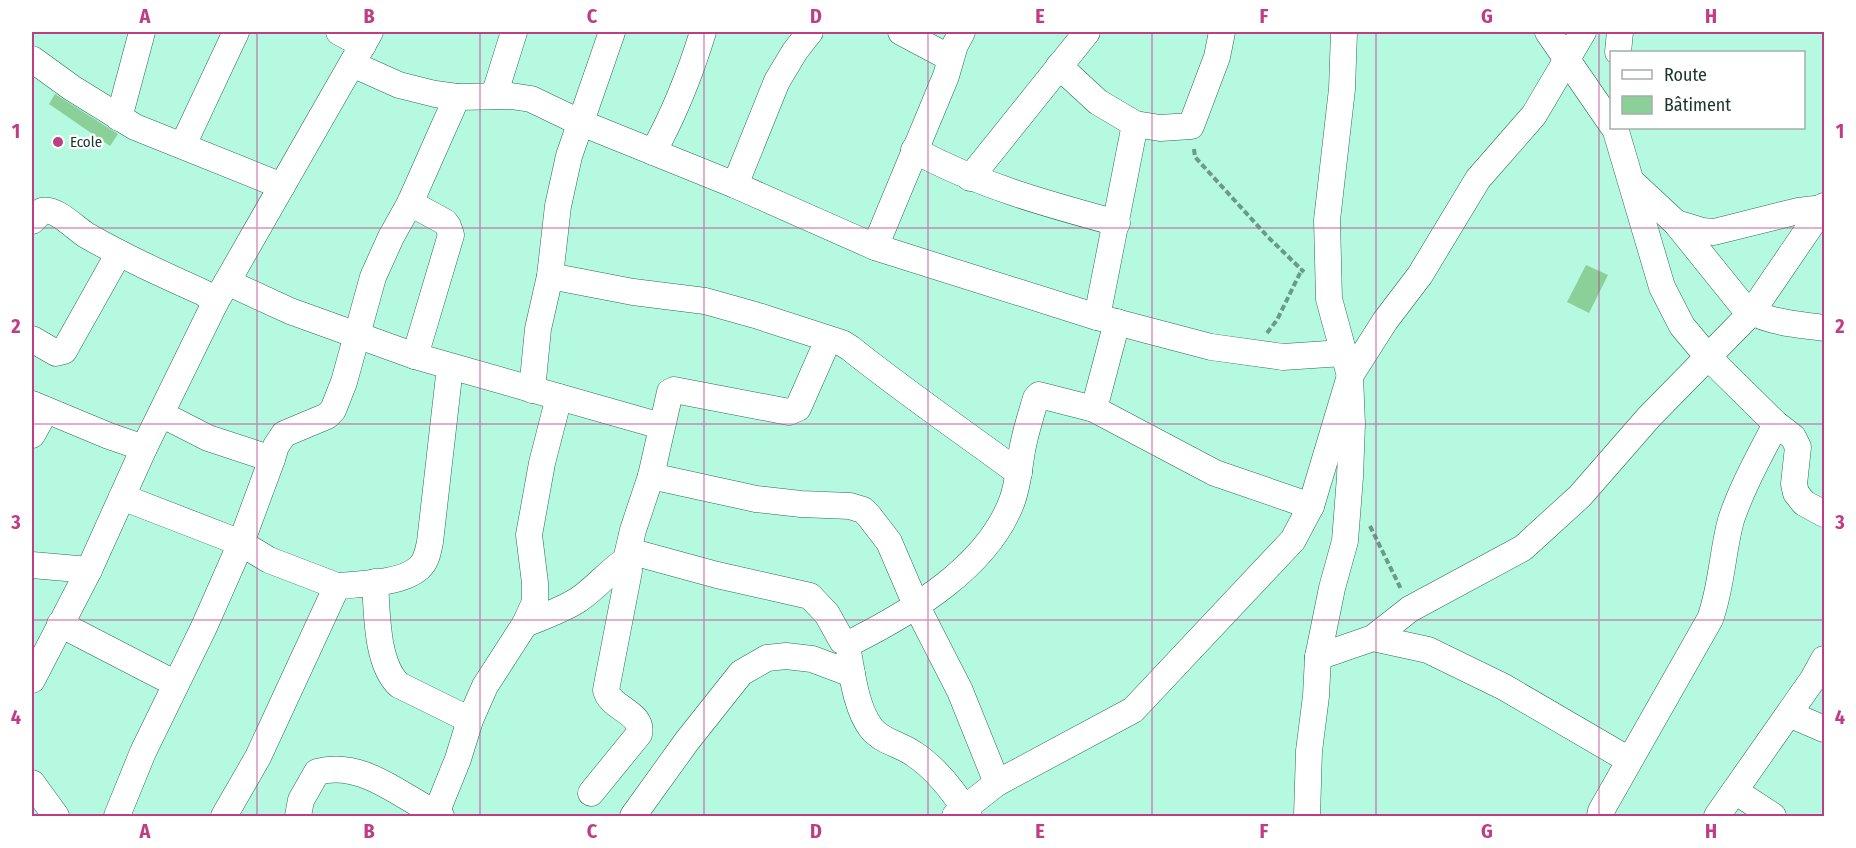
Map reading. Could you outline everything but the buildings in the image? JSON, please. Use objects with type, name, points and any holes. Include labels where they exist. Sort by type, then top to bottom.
[{"type":"street","points":[[183,145],[236,32]]},
{"type":"street","points":[[339,32],[362,47],[399,85],[458,97],[511,96],[531,99],[579,122],[735,185],[875,247],[1107,320],[1211,347],[1346,364]]},
{"type":"street","points":[[494,96],[514,32]]},
{"type":"street","points":[[532,390],[538,329],[550,276],[558,206],[568,156],[612,32]]},
{"type":"street","points":[[653,152],[673,116],[686,85],[703,32]]},
{"type":"street","points":[[735,185],[777,81],[795,51],[810,32]]},
{"type":"street","points":[[901,32],[950,58]]},
{"type":"street","points":[[875,247],[962,32]]},
{"type":"street","points":[[970,178],[1087,32]]},
{"type":"street","points":[[1059,66],[1098,102],[1135,124],[1160,128],[1191,126],[1217,57],[1222,32]]},
{"type":"street","points":[[1307,816],[1309,751],[1318,657],[1332,588],[1345,541],[1350,477],[1352,424],[1346,364],[1329,299],[1327,220],[1342,89],[1344,32]]},
{"type":"street","points":[[1548,32],[1610,121]]},
{"type":"street","points":[[848,643],[852,674],[865,719],[882,737],[913,753],[928,764],[941,777],[963,814],[996,783],[1133,710],[1293,540],[1311,506],[1346,364],[1385,321],[1420,275],[1478,178],[1534,115],[1583,32]]},
{"type":"street","points":[[1618,51],[1620,32]]},
{"type":"street","points":[[119,118],[138,34]]},
{"type":"street","points":[[32,680],[89,570],[144,448],[221,293],[362,47]]},
{"type":"street","points":[[32,59],[72,88],[135,127],[282,186]]},
{"type":"street","points":[[117,816],[143,752],[204,627],[241,543],[276,446],[284,434],[327,416],[333,410],[373,277],[410,203],[458,97]]},
{"type":"street","points":[[1094,409],[1107,320],[1117,223],[1135,124]]},
{"type":"street","points":[[1615,129],[1662,287],[1682,326],[1708,357],[1776,424],[1793,437],[1798,447],[1794,484],[1796,493],[1804,503],[1824,514]]},
{"type":"street","points":[[914,150],[970,178],[1000,189],[1117,223]]},
{"type":"street","points":[[1631,181],[1676,223],[1751,313],[1764,318],[1824,328]]},
{"type":"street","points":[[410,203],[444,222],[451,235],[415,356]]},
{"type":"street","points":[[1318,657],[1373,638],[1410,609],[1523,548],[1580,496],[1648,417],[1751,313],[1824,207]]},
{"type":"street","points":[[1676,223],[1714,232],[1798,211],[1824,207]]},
{"type":"street","points":[[32,221],[42,211],[51,210],[84,234],[119,253],[204,293],[221,293],[290,311],[450,367],[661,426]]},
{"type":"street","points":[[32,339],[56,353],[64,351],[119,253]]},
{"type":"street","points":[[550,276],[633,292],[705,301],[755,315],[850,348],[906,392],[971,436],[1019,473]]},
{"type":"street","points":[[591,793],[639,734],[638,721],[608,698],[606,690],[628,571],[628,555],[633,530],[651,476],[668,395],[672,390],[789,412],[796,410],[828,340]]},
{"type":"street","points":[[122,497],[241,543],[269,560],[337,586],[388,580],[406,575],[419,568],[427,557],[450,367]]},
{"type":"street","points":[[628,555],[810,596],[827,614],[842,641],[848,643],[895,620],[949,582],[989,543],[1013,500],[1022,448],[1039,395],[1094,409],[1215,473],[1311,506]]},
{"type":"street","points":[[298,816],[301,800],[316,772],[334,769],[384,783],[438,816],[470,720],[485,686],[525,624],[535,602],[536,592],[529,535],[532,507],[559,397]]},
{"type":"street","points":[[32,435],[39,407],[144,448]]},
{"type":"street","points":[[161,414],[208,438],[272,459]]},
{"type":"street","points":[[1600,816],[1629,760],[1710,619],[1718,597],[1725,543],[1732,518],[1776,424]]},
{"type":"street","points":[[651,476],[756,500],[850,506],[863,510],[889,542],[916,605],[960,691],[996,783]]},
{"type":"street","points":[[525,624],[578,600],[607,577],[628,555]]},
{"type":"street","points":[[32,565],[89,570]]},
{"type":"street","points":[[375,582],[377,622],[387,670],[399,685],[470,720]]},
{"type":"street","points":[[224,816],[258,757],[337,586]]},
{"type":"street","points":[[60,624],[176,684]]},
{"type":"street","points":[[1373,638],[1428,650],[1452,661],[1504,687],[1629,760]]},
{"type":"street","points":[[633,816],[687,741],[741,673],[767,658],[786,656],[812,659],[852,674]]},
{"type":"street","points":[[1717,816],[1789,714],[1824,659]]},
{"type":"street","points":[[1789,714],[1824,729]]},
{"type":"street","points":[[32,783],[56,816]]},
{"type":"street","points":[[1735,791],[1773,816]]},
{"type":"path","points":[[1191,126],[1195,158],[1329,299]]},
{"type":"path","points":[[1252,353],[1277,320],[1307,260]]},
{"type":"path","points":[[1368,519],[1410,609]]},
{"type":"place","name":"Ecole","points":[[58,142]]}]
